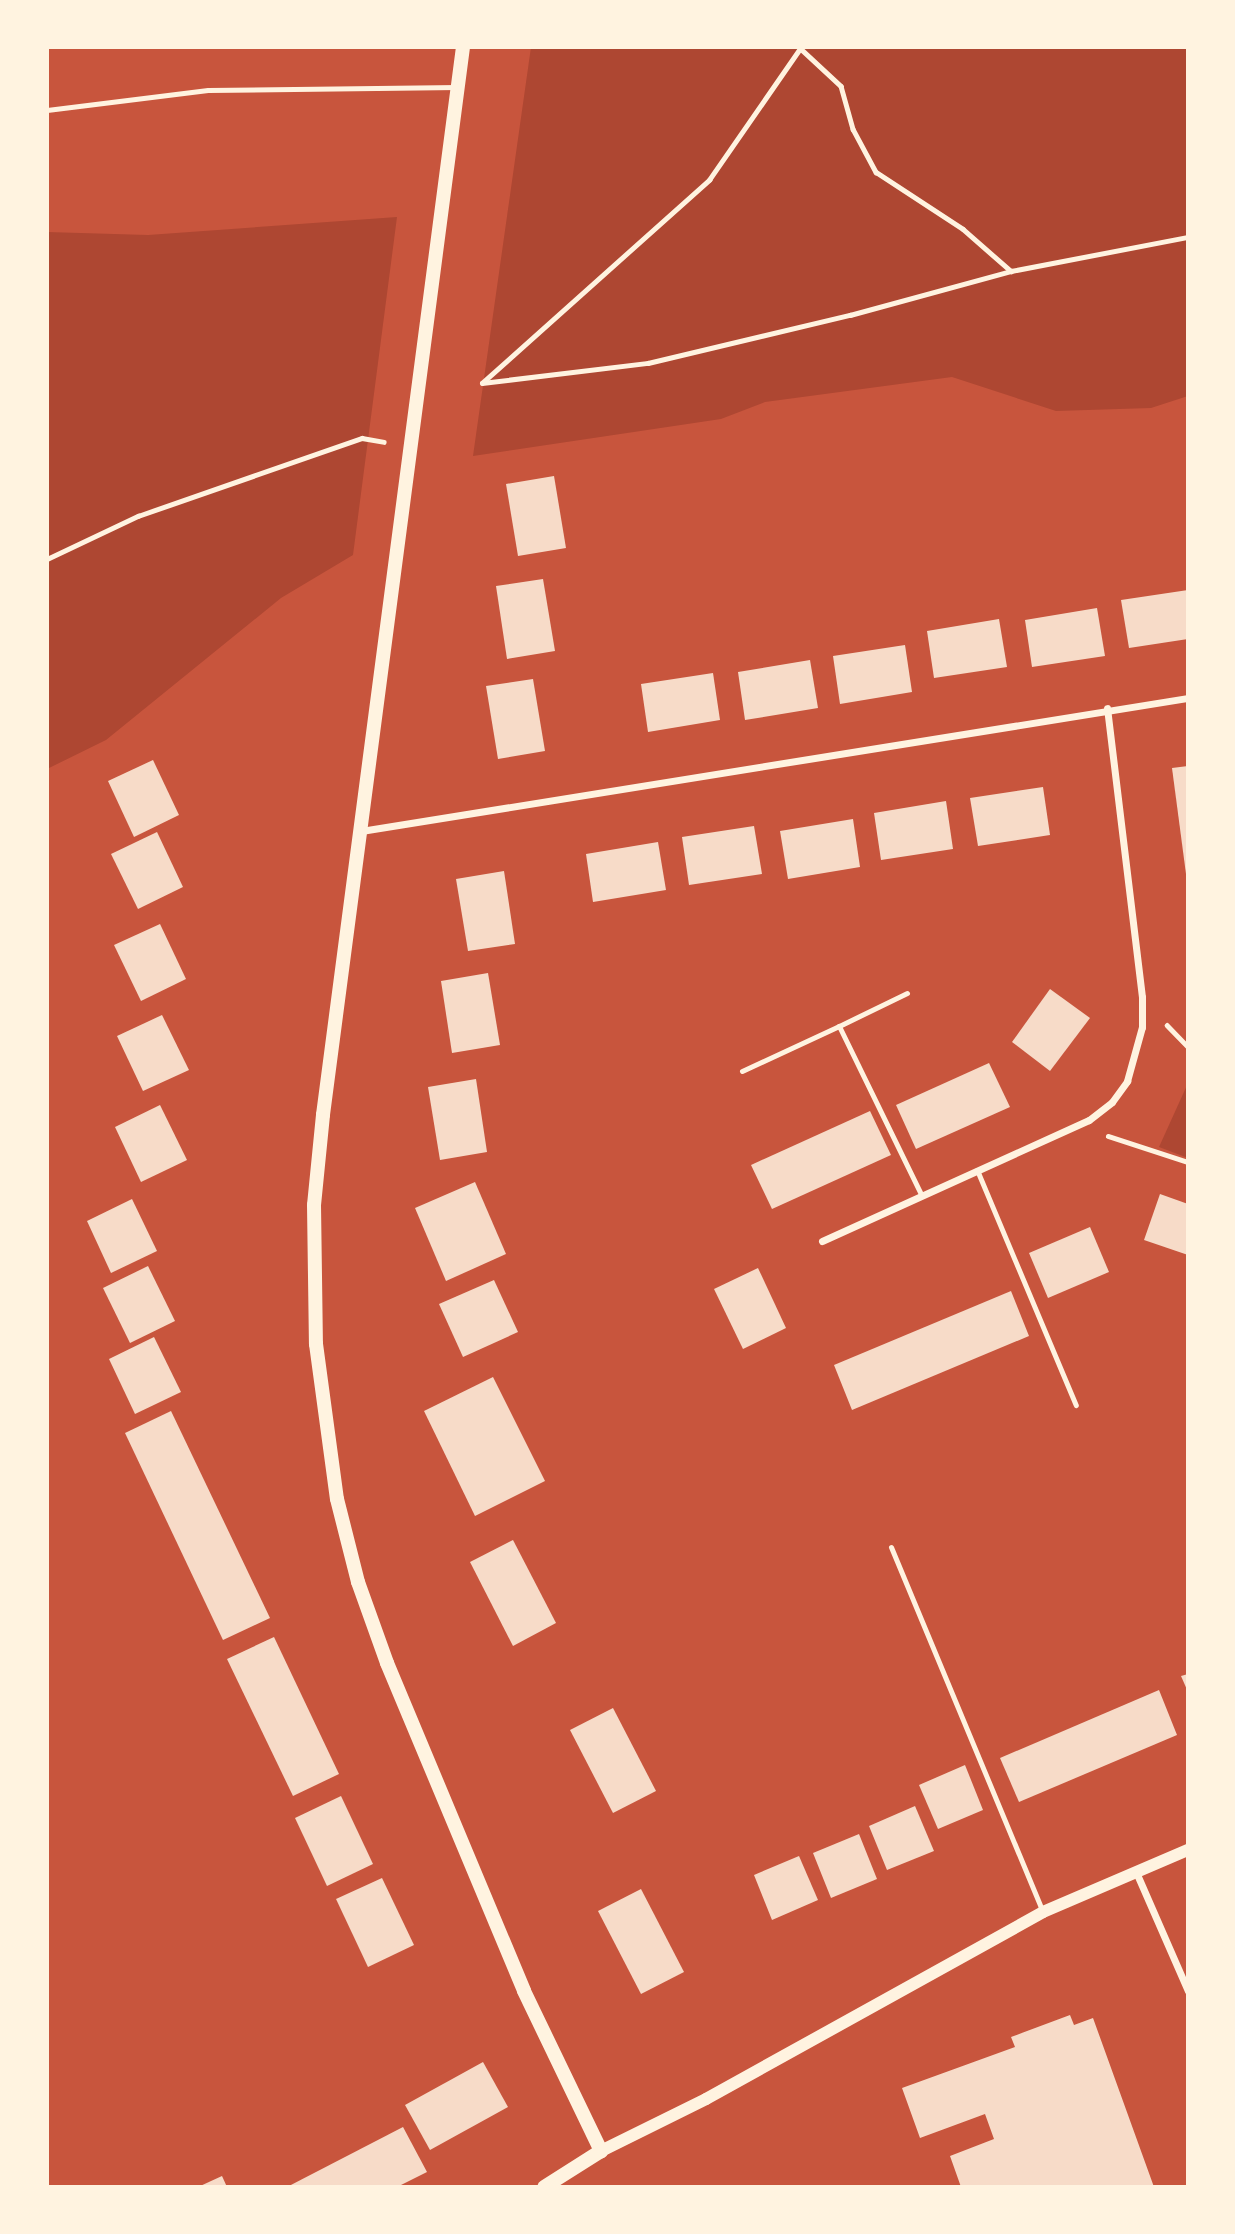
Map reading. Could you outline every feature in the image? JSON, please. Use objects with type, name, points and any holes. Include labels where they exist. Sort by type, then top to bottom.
[{"type":"main road","points":[[463,47],[314,1205],[316,1344],[337,1499],[358,1582],[387,1663],[524,1992],[601,2151],[544,2187]]},
{"type":"street","points":[[361,831],[775,767],[1107,708],[1188,698]]},
{"type":"street","points":[[822,1241],[1065,1131],[1112,1102],[1127,1081],[1142,1027],[1107,708]]},
{"type":"street","points":[[601,2151],[706,2099],[1043,1912],[1188,1850]]},
{"type":"street","points":[[1136,1871],[1188,1991]]},
{"type":"lane","points":[[47,110],[208,90],[457,87]]},
{"type":"lane","points":[[742,1071],[907,993]]},
{"type":"lane","points":[[839,1026],[922,1196]]},
{"type":"lane","points":[[977,1170],[1076,1405]]},
{"type":"lane","points":[[891,1547],[1043,1912]]},
{"type":"path","points":[[1011,271],[963,229],[876,172],[853,129],[841,86],[800,48],[709,180],[482,383],[648,363],[850,315],[1011,271],[1188,237]]},
{"type":"path","points":[[47,559],[138,516],[362,438],[393,443]]},
{"type":"path","points":[[1065,1131],[1113,1136],[1188,1162]]},
{"type":"shaded area","points":[[531,47],[1188,47],[1188,396],[1151,408],[1056,411],[952,377],[765,402],[721,419],[473,456]]},
{"type":"shaded area","points":[[397,217],[353,555],[281,598],[106,740],[47,769],[47,232],[148,235]]},
{"type":"shaded area","points":[[1188,1083],[1188,1158],[1159,1147]]},
{"type":"building","points":[[554,476],[566,548],[518,556],[506,484]]},
{"type":"building","points":[[543,579],[555,651],[507,659],[496,586]]},
{"type":"building","points":[[1188,590],[1188,639],[1129,648],[1121,600]]},
{"type":"building","points":[[1097,608],[1105,656],[1032,667],[1025,620]]},
{"type":"building","points":[[999,619],[1007,667],[934,678],[927,631]]},
{"type":"building","points":[[905,645],[912,692],[840,704],[833,656]]},
{"type":"building","points":[[810,660],[818,708],[745,720],[738,672]]},
{"type":"building","points":[[713,673],[720,720],[648,732],[641,684]]},
{"type":"building","points":[[533,679],[545,751],[498,759],[486,686]]},
{"type":"building","points":[[153,760],[179,815],[134,837],[108,781]]},
{"type":"building","points":[[1188,766],[1188,874],[1186,874],[1172,768]]},
{"type":"building","points":[[1043,787],[1050,835],[978,846],[970,798]]},
{"type":"building","points":[[946,801],[953,849],[881,860],[874,813]]},
{"type":"building","points":[[853,819],[860,867],[788,879],[780,831]]},
{"type":"building","points":[[754,826],[762,874],[689,885],[682,837]]},
{"type":"building","points":[[157,832],[183,887],[138,909],[111,854]]},
{"type":"building","points":[[658,842],[666,890],[593,902],[586,854]]},
{"type":"building","points":[[504,871],[515,944],[468,951],[456,879]]},
{"type":"building","points":[[160,924],[186,979],[141,1001],[114,945]]},
{"type":"building","points":[[488,973],[500,1045],[452,1053],[441,981]]},
{"type":"building","points":[[1050,989],[1090,1018],[1050,1071],[1012,1042]]},
{"type":"building","points":[[162,1015],[189,1070],[143,1091],[117,1036]]},
{"type":"building","points":[[989,1063],[1010,1107],[916,1149],[896,1105]]},
{"type":"building","points":[[476,1079],[487,1152],[440,1160],[428,1087]]},
{"type":"building","points":[[160,1105],[187,1160],[141,1182],[115,1127]]},
{"type":"building","points":[[870,1111],[891,1155],[772,1209],[751,1165]]},
{"type":"building","points":[[475,1182],[506,1254],[446,1281],[415,1208]]},
{"type":"building","points":[[1160,1194],[1188,1204],[1188,1255],[1144,1240]]},
{"type":"building","points":[[132,1199],[157,1251],[111,1273],[87,1221]]},
{"type":"building","points":[[1090,1227],[1109,1272],[1048,1298],[1029,1253]]},
{"type":"building","points":[[148,1266],[175,1321],[130,1343],[103,1288]]},
{"type":"building","points":[[758,1268],[786,1328],[743,1349],[714,1289]]},
{"type":"building","points":[[494,1280],[518,1332],[463,1357],[439,1304]]},
{"type":"building","points":[[1011,1291],[1029,1336],[852,1410],[834,1365]]},
{"type":"building","points":[[154,1337],[181,1392],[135,1414],[109,1359]]},
{"type":"building","points":[[493,1377],[545,1481],[475,1516],[424,1411]]},
{"type":"building","points":[[171,1411],[270,1618],[223,1640],[125,1433]]},
{"type":"building","points":[[513,1540],[556,1623],[513,1646],[470,1562]]},
{"type":"building","points":[[274,1637],[339,1774],[293,1796],[227,1659]]},
{"type":"building","points":[[1188,1674],[1188,1692],[1181,1676]]},
{"type":"building","points":[[1159,1690],[1177,1735],[1019,1802],[1000,1758]]},
{"type":"building","points":[[613,1708],[656,1791],[613,1813],[570,1730]]},
{"type":"building","points":[[965,1765],[983,1810],[938,1829],[919,1785]]},
{"type":"building","points":[[341,1796],[373,1864],[327,1886],[295,1818]]},
{"type":"building","points":[[915,1806],[934,1851],[887,1870],[869,1826]]},
{"type":"building","points":[[859,1834],[877,1879],[831,1898],[813,1853]]},
{"type":"building","points":[[799,1856],[818,1900],[772,1920],[754,1875]]},
{"type":"building","points":[[382,1878],[414,1945],[368,1967],[336,1899]]},
{"type":"building","points":[[641,1889],[684,1972],[641,1994],[598,1911]]},
{"type":"building","points":[[1070,2015],[1074,2025],[1093,2018],[1154,2187],[961,2187],[950,2156],[994,2139],[985,2114],[920,2138],[902,2088],[1015,2047],[1011,2037]]},
{"type":"building","points":[[483,2062],[508,2107],[430,2150],[405,2105]]},
{"type":"building","points":[[403,2127],[427,2172],[397,2187],[287,2187]]},
{"type":"building","points":[[222,2176],[227,2187],[198,2187]]}]
